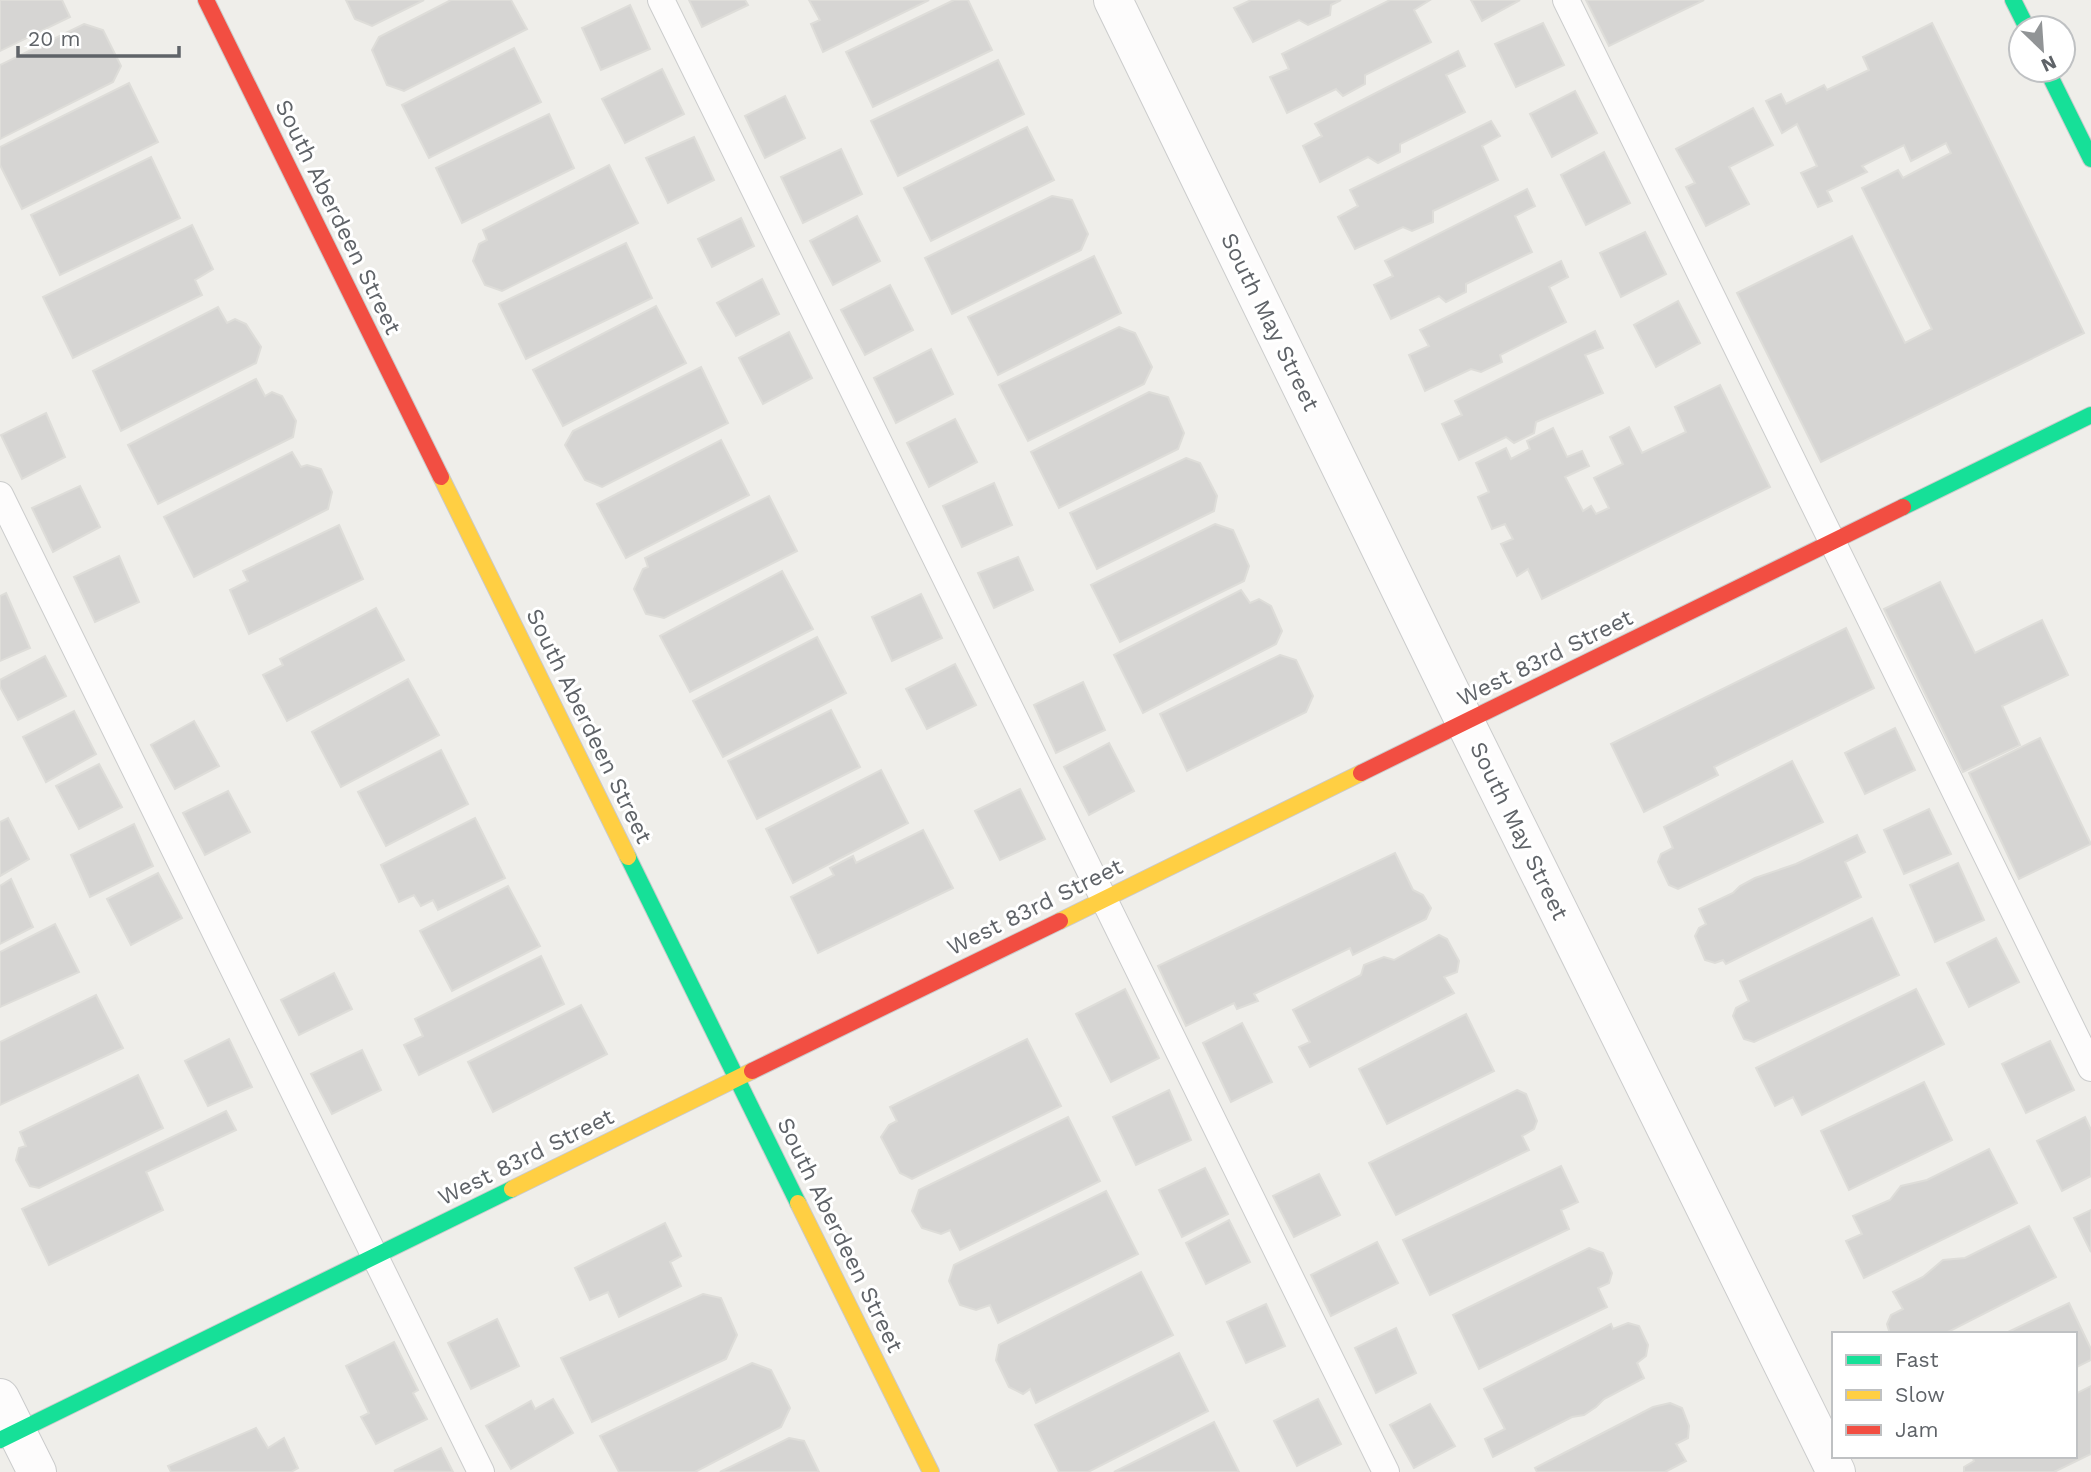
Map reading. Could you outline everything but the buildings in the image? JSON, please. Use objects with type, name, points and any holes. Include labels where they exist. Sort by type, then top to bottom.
[{"type":"street","name":"South Aberdeen Street","points":[[206,0],[931,1472]]},
{"type":"street","name":"South May Street","points":[[1114,0],[1465,722],[1836,1472]]},
{"type":"street","points":[[2054,84],[2091,159]]},
{"type":"street","name":"West 83rd Street","points":[[8,1436],[2091,415]]},
{"type":"street","points":[[0,1398],[8,1436],[37,1472]]},
{"type":"lane","points":[[661,0],[1386,1472]]},
{"type":"lane","points":[[1566,0],[2091,1068]]},
{"type":"lane","points":[[0,495],[481,1472]]},
{"type":"traffic: fast","points":[[2013,0],[2020,14]]},
{"type":"traffic: fast","points":[[2054,84],[2091,159]]},
{"type":"traffic: fast","points":[[1903,507],[2091,415]]},
{"type":"traffic: fast","points":[[628,857],[798,1203]]},
{"type":"traffic: fast","points":[[0,1440],[512,1189]]},
{"type":"traffic: slow","points":[[441,477],[628,857]]},
{"type":"traffic: slow","points":[[1060,921],[1361,773]]},
{"type":"traffic: slow","points":[[512,1189],[752,1071]]},
{"type":"traffic: slow","points":[[798,1203],[931,1472]]},
{"type":"traffic: jam","points":[[206,0],[441,477]]},
{"type":"traffic: jam","points":[[1361,773],[1903,507]]},
{"type":"traffic: jam","points":[[752,1071],[1060,921]]}]
